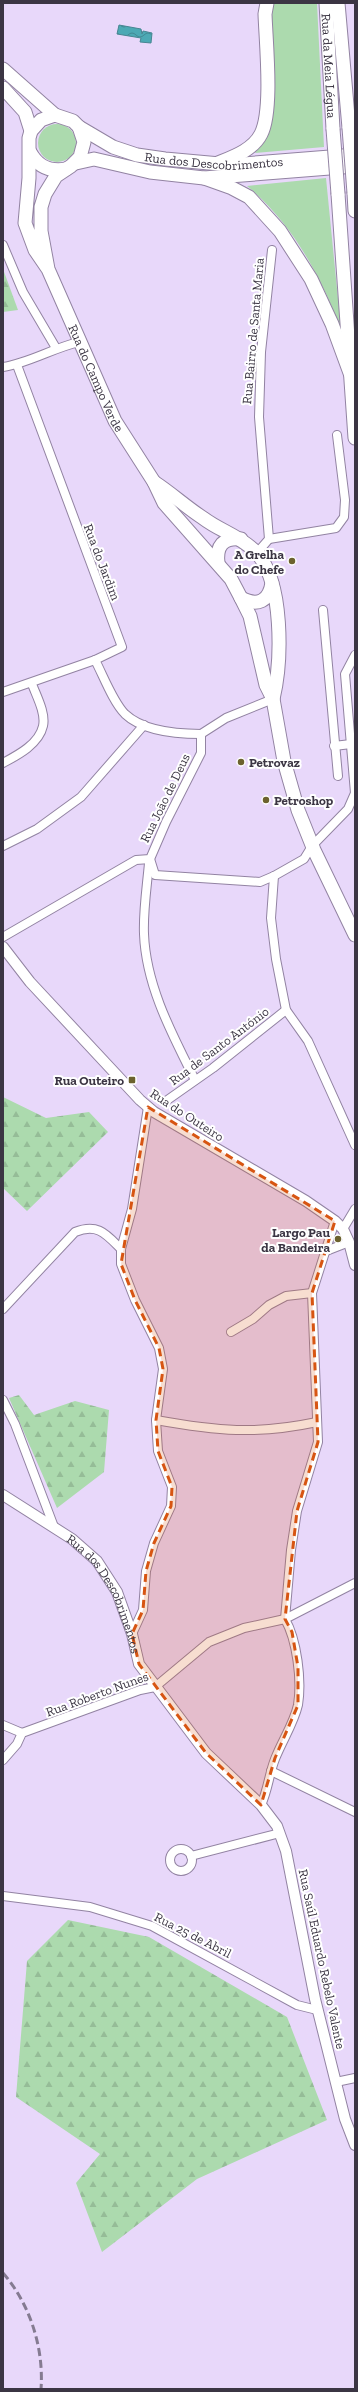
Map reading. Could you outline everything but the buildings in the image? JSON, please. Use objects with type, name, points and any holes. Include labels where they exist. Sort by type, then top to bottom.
[{"type":"main road","points":[[218,163],[241,154],[261,135],[267,108],[265,14],[267,3]]},
{"type":"main road","name":"Rua da Meia Légua","points":[[326,3],[333,129],[355,438]]},
{"type":"main road","name":"Rua da Meia Légua","points":[[338,3],[355,211]]},
{"type":"main road","points":[[3,69],[55,115],[72,120],[79,127]]},
{"type":"main road","points":[[3,88],[24,112],[31,131],[41,120],[55,115]]},
{"type":"main road","name":"Rua dos Descobrimentos","points":[[79,127],[113,147],[137,155],[231,165],[355,155]]},
{"type":"main road","name":"Rua do Campo Verde","points":[[48,269],[41,231],[41,207],[45,194],[56,176],[71,166],[80,157],[84,142],[79,127]]},
{"type":"main road","name":"Rua do Campo Verde","points":[[31,131],[25,223],[35,250],[48,269],[115,421],[154,482],[164,503],[231,579],[250,616],[266,685],[273,699]]},
{"type":"main road","points":[[30,152],[41,166],[49,170],[71,166]]},
{"type":"main road","name":"Rua dos Descobrimentos","points":[[71,166],[94,159],[150,172],[204,178],[355,166]]},
{"type":"main road","points":[[204,178],[232,188],[250,197],[280,231],[311,279],[332,324],[350,373]]},
{"type":"main road","name":"Rua do Campo Verde","points":[[154,482],[203,518],[241,539],[256,553],[272,580],[278,634],[277,682],[273,699]]},
{"type":"main road","points":[[218,563],[218,548],[224,540],[230,538],[241,539]]},
{"type":"main road","points":[[241,598],[255,603],[261,602],[270,591],[272,580]]},
{"type":"main road","points":[[273,699],[284,761],[298,810],[312,846],[355,935]]},
{"type":"street","points":[[3,245],[23,292],[56,348]]},
{"type":"street","name":"Rua Bairro de Santa Maria","points":[[269,539],[259,417],[261,352],[272,250]]},
{"type":"street","points":[[3,367],[17,365],[56,348],[79,342]]},
{"type":"street","name":"Rua do Jardim","points":[[3,692],[32,684],[95,660],[122,647],[17,365]]},
{"type":"street","points":[[256,553],[269,539],[336,528],[344,517],[345,500],[337,435]]},
{"type":"street","points":[[324,610],[334,746],[338,776]]},
{"type":"street","points":[[150,859],[155,875],[260,882],[304,859],[312,846],[338,823],[348,810],[355,792],[351,744],[352,720],[345,674],[355,654]]},
{"type":"street","points":[[95,660],[125,713],[144,726],[185,734],[201,734],[226,718],[273,699]]},
{"type":"street","points":[[3,763],[26,750],[43,726],[42,712],[32,684]]},
{"type":"street","points":[[3,846],[37,829],[81,797],[144,726]]},
{"type":"street","name":"Rua João de Deus","points":[[3,937],[136,860],[150,859],[166,822],[201,753],[201,734]]},
{"type":"street","points":[[334,746],[351,744]]},
{"type":"street","points":[[150,859],[144,933],[150,979],[172,1034],[195,1080]]},
{"type":"street","points":[[274,876],[271,918],[276,960],[286,1010],[308,1042],[355,1146]]},
{"type":"street","name":"Rua do Outeiro","points":[[3,947],[30,982],[112,1072],[148,1107],[335,1221]]},
{"type":"street","name":"Rua de Santo António","points":[[166,1101],[286,1010]]},
{"type":"street","points":[[132,1634],[143,1610],[146,1571],[154,1543],[171,1506],[172,1486],[158,1451],[156,1420],[163,1369],[160,1348],[135,1300],[121,1264],[121,1249],[132,1209],[148,1107]]},
{"type":"street","points":[[343,1229],[355,1209]]},
{"type":"street","points":[[261,1805],[266,1795],[271,1770],[298,1705],[298,1667],[292,1632],[285,1619],[291,1550],[297,1511],[318,1442],[312,1293],[335,1221],[343,1229],[350,1242],[355,1265]]},
{"type":"street","points":[[3,1308],[75,1232],[87,1228],[103,1232],[121,1249]]},
{"type":"street","points":[[326,1251],[350,1242]]},
{"type":"street","points":[[231,1332],[286,1296],[312,1293]]},
{"type":"street","points":[[3,1400],[15,1424],[54,1527]]},
{"type":"street","points":[[156,1420],[211,1430],[264,1431],[317,1422]]},
{"type":"street","name":"Rua dos Descobrimentos","points":[[3,1495],[72,1539],[97,1561],[117,1592],[132,1634],[139,1664],[206,1753],[261,1805]]},
{"type":"street","name":"Rua Roberto Nunes","points":[[22,1733],[140,1690],[156,1687],[209,1642],[244,1628],[285,1619],[355,1583]]},
{"type":"street","points":[[3,1725],[22,1733],[17,1744],[3,1760]]},
{"type":"street","points":[[271,1770],[355,1812]]},
{"type":"street","name":"Rua Saúl Eduardo Rebelo Valente","points":[[261,1805],[277,1826],[286,1851],[318,2010],[345,2119],[355,2145]]},
{"type":"street","points":[[191,1856],[280,1833]]},
{"type":"street","name":"Rua 25 de Abril","points":[[3,1896],[50,1900],[90,1907],[152,1926],[297,2005],[318,2010]]},
{"type":"street","points":[[336,2082],[355,2078]]},
{"type":"highlighted area","points":[[148,1107],[335,1221],[312,1293],[318,1442],[297,1511],[285,1619],[292,1632],[298,1667],[298,1705],[275,1758],[261,1805],[206,1753],[139,1664],[132,1634],[143,1610],[146,1571],[154,1543],[171,1506],[172,1487],[158,1451],[156,1420],[163,1369],[159,1348],[135,1300],[121,1264]]},
{"type":"green space","points":[[273,3],[317,3],[324,147],[255,153],[263,142]]},
{"type":"green space","points":[[53,124],[61,124],[68,127],[73,132],[76,143],[73,154],[68,159],[61,162],[53,162],[46,159],[41,154],[38,147],[38,139],[41,132],[46,127]]},
{"type":"green space","points":[[326,178],[341,329],[324,289],[303,251],[278,216],[247,186]]},
{"type":"green space","points":[[3,269],[18,310],[3,312]]},
{"type":"green space","points":[[3,1097],[46,1118],[89,1112],[108,1132],[27,1211],[3,1188]]},
{"type":"green space","points":[[19,1395],[34,1415],[75,1401],[109,1410],[104,1472],[57,1508],[9,1398]]},
{"type":"green space","points":[[68,1920],[149,1937],[287,2017],[327,2120],[197,2179],[102,2252],[76,2183],[100,2154],[16,2097],[27,1961]]},
{"type":"water","points":[[119,25],[141,29],[142,34],[143,31],[152,33],[151,43],[140,42],[141,38],[117,34]]},
{"type":"railway","points":[[3,2273],[21,2298],[33,2327],[40,2358],[41,2389]]},
{"type":"place","name":"A Grelha do Chefe","points":[[292,561]]},
{"type":"place","name":"Petrovaz","points":[[241,762]]},
{"type":"place","name":"Petroshop","points":[[266,800]]},
{"type":"place","name":"Rua Outeiro","points":[[132,1080]]},
{"type":"place","name":"Largo Pau da Bandeira","points":[[338,1239]]}]
